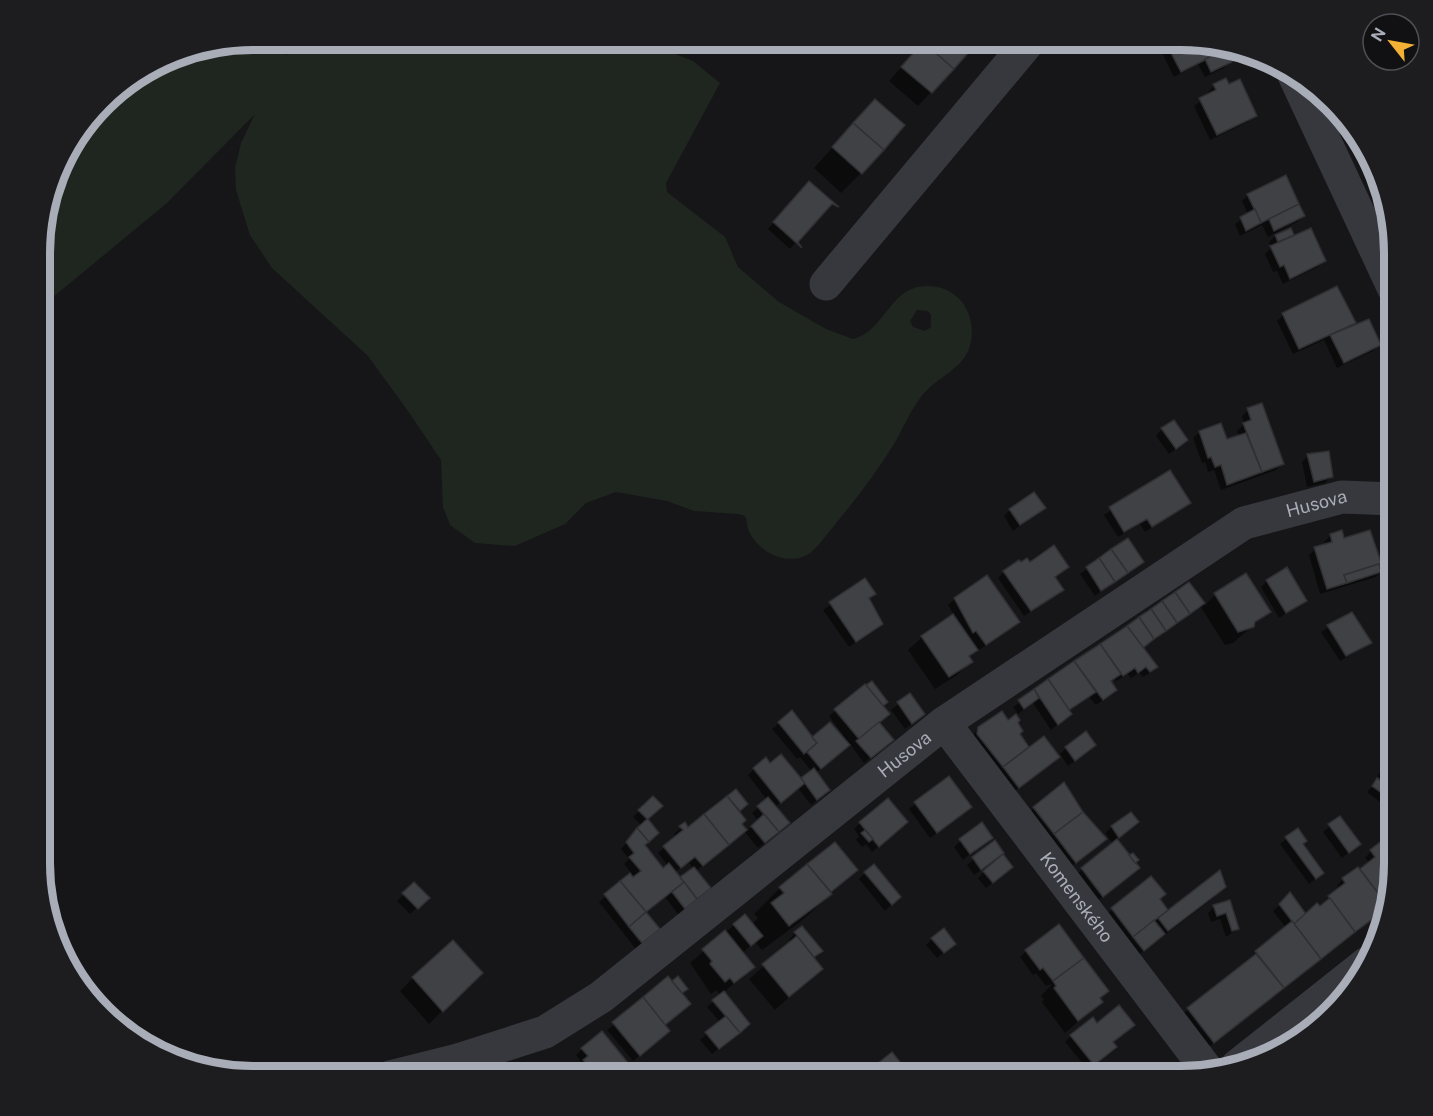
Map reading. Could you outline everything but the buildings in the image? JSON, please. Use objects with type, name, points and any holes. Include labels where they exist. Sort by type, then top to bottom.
[{"type":"street","points":[[826,284],[1022,50]]},
{"type":"street","points":[[1301,90],[1384,268]]},
{"type":"street","name":"Husova","points":[[466,1066],[545,1032],[601,997],[944,723],[1244,523],[1342,497],[1384,499]]},
{"type":"street","name":"Komenského","points":[[944,723],[1203,1065]]},
{"type":"street","points":[[1256,1052],[1346,980]]},
{"type":"shaded area","points":[[253,50],[288,50],[286,56],[290,50],[672,50],[675,54],[693,61],[720,83],[666,183],[667,192],[725,237],[738,267],[779,302],[826,329],[853,339],[873,327],[904,293],[914,288],[938,287],[956,296],[967,311],[971,320],[971,341],[964,359],[921,397],[871,478],[819,544],[807,555],[799,558],[781,558],[765,550],[752,537],[745,516],[694,511],[667,501],[616,492],[586,503],[565,524],[515,546],[475,543],[450,525],[443,507],[441,460],[368,356],[272,268],[250,235],[236,190],[235,168],[241,143],[255,114],[167,203],[50,300],[53,213],[65,175],[77,151],[92,129],[119,100],[151,77],[175,65],[213,53]],"holes":[[[917,310],[928,311],[931,315],[931,327],[925,331],[913,327],[910,321]]]}]
